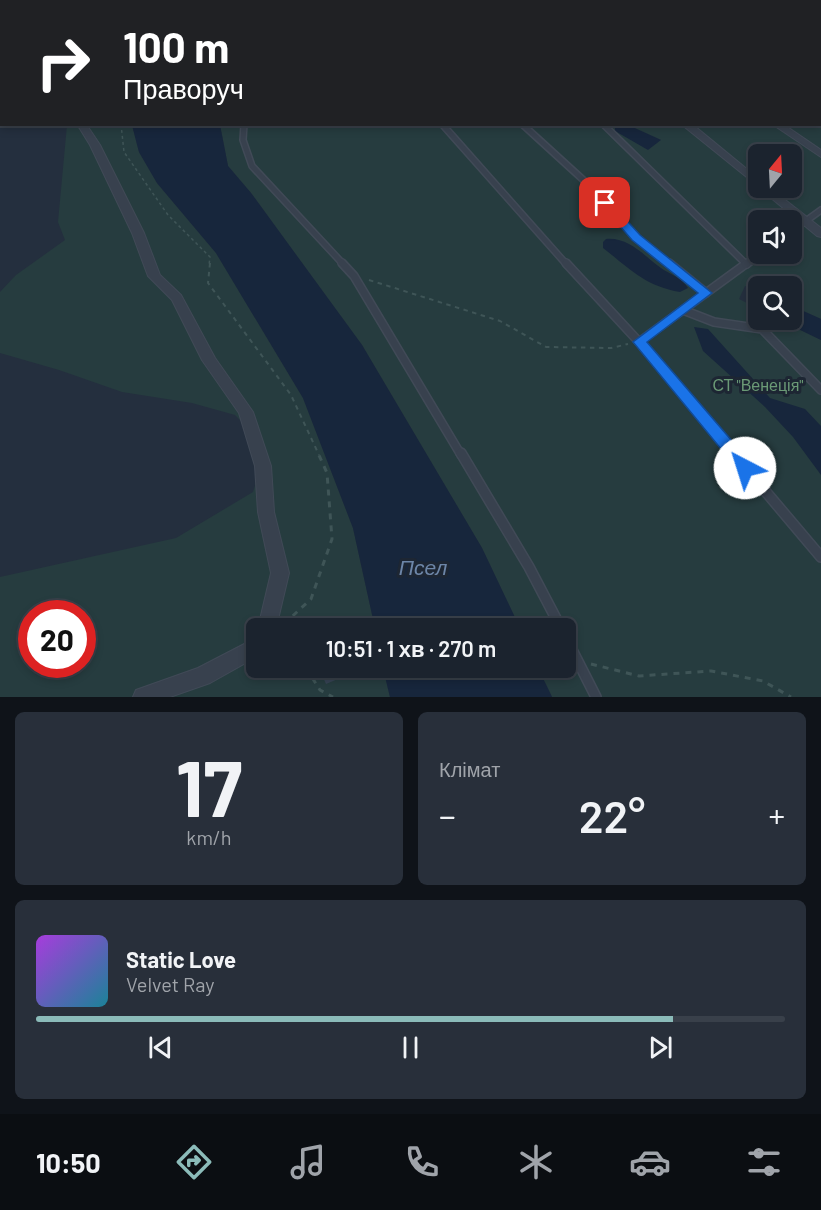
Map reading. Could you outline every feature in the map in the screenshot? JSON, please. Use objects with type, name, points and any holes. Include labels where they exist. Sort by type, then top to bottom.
[{"type":"street","points":[[82,126],[95,145],[138,233],[154,276],[177,298],[209,360],[246,412],[263,466],[266,512],[280,573],[269,618]]},
{"type":"street","points":[[687,126],[748,175]]},
{"type":"street","points":[[779,126],[821,154]]},
{"type":"street","points":[[776,198],[821,234]]},
{"type":"street","points":[[143,697],[203,676],[246,652]]},
{"type":"lane","points":[[244,126],[243,140],[252,166],[354,276],[529,567],[556,618]]},
{"type":"lane","points":[[444,126],[511,204],[639,342],[821,557]]},
{"type":"lane","points":[[524,126],[590,186],[636,237],[706,293]]},
{"type":"lane","points":[[605,126],[748,264],[639,342]]},
{"type":"lane","points":[[802,223],[821,210]]},
{"type":"lane","points":[[683,310],[714,322],[762,329],[821,390]]},
{"type":"lane","points":[[576,657],[596,697]]},
{"type":"path","points":[[121,126],[124,152],[168,215],[210,256],[208,283],[291,395],[327,473],[332,539],[311,599],[290,618]]},
{"type":"path","points":[[354,276],[489,317],[546,347],[611,348],[639,342]]},
{"type":"path","points":[[578,661],[639,676],[711,671],[763,681],[791,697]]},
{"type":"path","points":[[312,678],[320,690],[333,697]]},
{"type":"green space","points":[[67,126],[132,126],[139,152],[157,183],[216,253],[303,398],[353,528],[373,618],[246,618],[246,678],[385,678],[390,697],[0,697],[0,577],[176,538],[253,492],[259,473],[251,431],[235,415],[192,403],[122,392],[0,353],[0,292],[16,275],[65,240],[58,222]]},
{"type":"green space","name":"СТ \"Венеція\"","points":[[220,126],[615,126],[615,131],[661,140],[630,126],[821,126],[821,319],[802,310],[802,276],[748,276],[748,287],[745,286],[739,299],[748,304],[748,330],[800,330],[821,340],[821,697],[552,697],[543,678],[576,678],[576,618],[515,618],[482,548],[362,345],[251,193],[228,166]]},
{"type":"water","name":"Псел","points":[[132,126],[220,126],[228,166],[251,193],[362,345],[482,548],[515,618],[373,618],[353,528],[303,398],[216,253],[157,183],[139,152]]},
{"type":"water","points":[[615,126],[630,126],[661,140],[648,150],[615,131]]},
{"type":"water","points":[[606,239],[629,244],[679,279],[688,288],[680,292],[647,281],[603,248],[603,242]]},
{"type":"water","points":[[802,310],[821,319],[821,340],[800,330]]},
{"type":"water","points":[[694,327],[708,329],[770,398],[805,409],[821,426],[821,475],[793,437],[765,407],[703,351]]},
{"type":"water","points":[[385,678],[543,678],[552,697],[390,697]]},
{"type":"building","points":[[323,678],[340,678],[326,684]]},
{"type":"route","points":[[605,203],[636,237],[706,293],[639,342],[745,468]]}]
